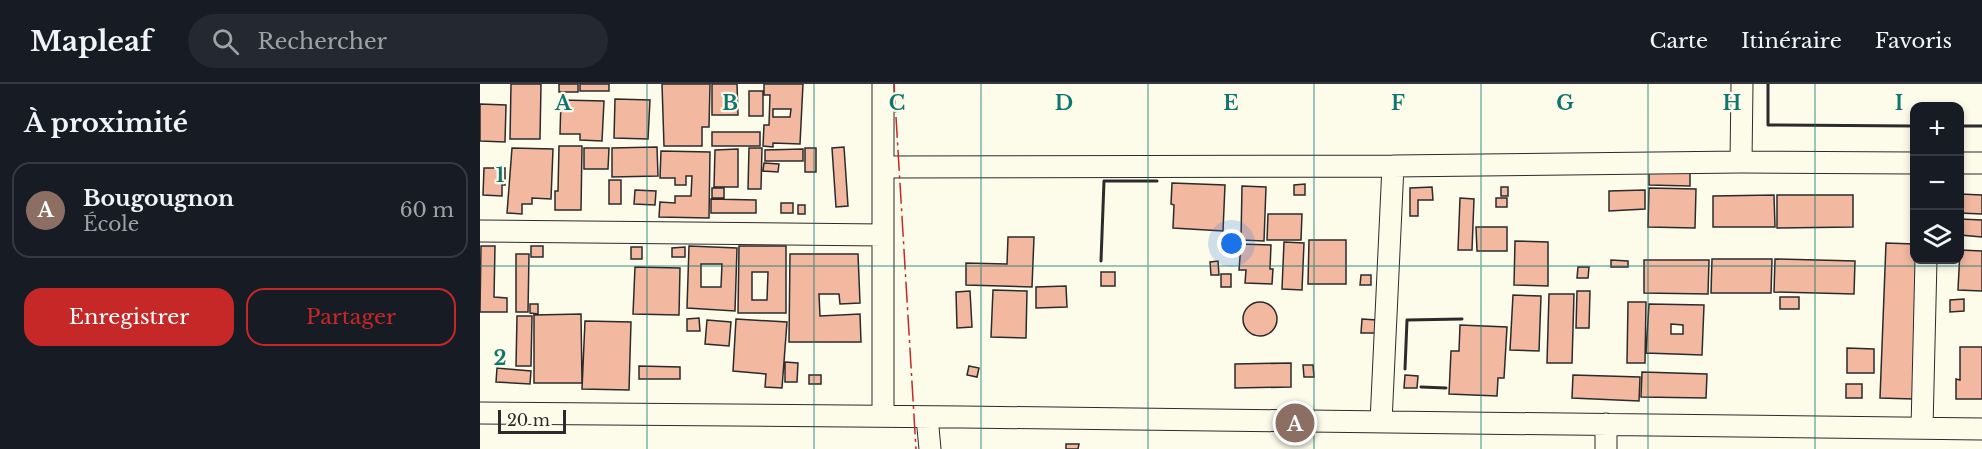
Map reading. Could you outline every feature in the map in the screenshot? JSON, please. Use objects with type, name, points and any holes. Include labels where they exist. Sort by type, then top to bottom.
[{"type":"street","points":[[883,84],[883,416]]},
{"type":"street","points":[[1741,162],[1742,84]]},
{"type":"street","points":[[883,167],[1910,163]]},
{"type":"street","points":[[1964,163],[1982,163]]},
{"type":"street","points":[[1381,422],[1393,166]]},
{"type":"street","points":[[480,231],[883,236]]},
{"type":"street","points":[[1922,429],[1926,264]]},
{"type":"street","points":[[480,413],[1982,429]]},
{"type":"street","points":[[927,417],[930,449]]},
{"type":"street","points":[[1606,424],[1606,449]]},
{"type":"building","points":[[511,84],[541,84],[540,139],[510,139]]},
{"type":"building","points":[[559,84],[578,84],[578,92],[559,92]]},
{"type":"building","points":[[580,84],[609,84],[609,91],[580,91]]},
{"type":"building","points":[[662,84],[710,84],[709,127],[702,127],[702,146],[664,146]]},
{"type":"building","points":[[712,84],[737,84],[738,115],[712,115]]},
{"type":"building","points":[[764,84],[803,84],[800,144],[773,143],[773,147],[763,146],[764,125],[769,125],[770,95],[764,95]],"holes":[[[773,109],[791,109],[790,117],[773,117]]]},
{"type":"building","points":[[749,91],[763,91],[763,116],[749,116]]},
{"type":"building","points":[[615,99],[650,100],[648,139],[614,138]]},
{"type":"building","points":[[561,100],[604,101],[602,141],[580,140],[580,134],[560,134]]},
{"type":"building","points":[[480,104],[506,105],[505,142],[480,141]]},
{"type":"building","points":[[712,132],[760,132],[760,146],[712,146]]},
{"type":"building","points":[[559,146],[582,146],[581,210],[555,210],[555,191],[558,191]]},
{"type":"building","points":[[657,147],[658,176],[612,177],[612,148]]},
{"type":"building","points":[[844,147],[848,206],[836,207],[832,148]]},
{"type":"building","points":[[512,148],[553,149],[551,199],[532,198],[532,204],[522,204],[522,214],[507,213]]},
{"type":"building","points":[[584,148],[609,148],[608,169],[584,169]]},
{"type":"building","points":[[749,148],[762,148],[761,189],[748,189]]},
{"type":"building","points":[[805,148],[816,148],[816,172],[805,172]]},
{"type":"building","points":[[738,149],[738,187],[714,187],[715,150]]},
{"type":"building","points":[[803,149],[803,161],[765,161],[765,150]]},
{"type":"building","points":[[661,151],[710,152],[709,218],[659,217],[660,202],[675,203],[675,196],[691,196],[692,176],[686,176],[686,185],[675,185],[675,178],[660,178]]},
{"type":"building","points":[[764,163],[779,164],[778,172],[763,171]]},
{"type":"building","points":[[484,168],[505,168],[505,185],[502,185],[502,196],[483,195]]},
{"type":"building","points":[[1649,171],[1690,171],[1690,186],[1649,185]]},
{"type":"building","points":[[609,180],[621,180],[621,204],[609,204]]},
{"type":"building","points":[[1172,183],[1225,185],[1223,231],[1173,228]]},
{"type":"building","points":[[1305,184],[1305,195],[1294,195],[1294,185]]},
{"type":"building","points":[[1242,186],[1266,187],[1264,241],[1241,240]]},
{"type":"building","points":[[1432,187],[1433,200],[1418,200],[1418,216],[1410,216],[1410,188]]},
{"type":"building","points":[[1501,187],[1508,187],[1508,196],[1501,196]]},
{"type":"building","points":[[712,188],[724,188],[724,198],[712,198]]},
{"type":"building","points":[[1649,188],[1696,189],[1695,228],[1648,227]]},
{"type":"building","points":[[635,190],[656,191],[655,205],[634,204]]},
{"type":"building","points":[[1645,190],[1645,209],[1609,211],[1609,191]]},
{"type":"building","points":[[1964,194],[1982,195],[1982,214],[1964,213]]},
{"type":"building","points":[[1774,195],[1775,227],[1713,227],[1713,196]]},
{"type":"building","points":[[1777,195],[1853,195],[1853,227],[1777,228]]},
{"type":"building","points":[[1460,198],[1474,199],[1472,250],[1458,250]]},
{"type":"building","points":[[1496,198],[1507,198],[1507,207],[1496,207]]},
{"type":"building","points":[[711,199],[756,200],[756,213],[711,213]]},
{"type":"building","points":[[781,203],[793,203],[793,213],[781,213]]},
{"type":"building","points":[[798,205],[805,205],[805,214],[798,214]]},
{"type":"building","points":[[1268,214],[1302,214],[1301,240],[1267,240]]},
{"type":"building","points":[[1964,219],[1982,220],[1982,237],[1964,235]]},
{"type":"building","points":[[1476,227],[1507,227],[1507,251],[1477,251]]},
{"type":"building","points":[[1008,237],[1034,237],[1032,287],[966,285],[966,263],[1007,264]]},
{"type":"building","points":[[1309,240],[1346,240],[1346,284],[1308,284]]},
{"type":"building","points":[[1515,241],[1548,242],[1548,286],[1514,285]]},
{"type":"building","points":[[1284,242],[1304,243],[1302,290],[1282,289]]},
{"type":"building","points":[[1886,243],[1910,244],[1910,264],[1918,264],[1913,399],[1880,398]]},
{"type":"building","points":[[1241,244],[1271,245],[1272,284],[1245,283],[1246,270],[1239,270]]},
{"type":"building","points":[[481,246],[495,246],[494,297],[507,298],[507,312],[480,312]]},
{"type":"building","points":[[531,246],[543,246],[543,257],[531,257]]},
{"type":"building","points":[[689,246],[737,248],[735,311],[687,308]],"holes":[[[701,264],[722,264],[721,287],[701,287]]]},
{"type":"building","points":[[739,246],[786,246],[786,313],[738,313]],"holes":[[[752,272],[768,272],[767,300],[752,300]]]},
{"type":"building","points":[[631,247],[642,247],[642,259],[631,259]]},
{"type":"building","points":[[685,247],[685,257],[672,257],[672,248]]},
{"type":"building","points":[[1964,250],[1982,251],[1982,291],[1958,290],[1959,264],[1964,264]]},
{"type":"building","points":[[516,254],[529,254],[528,312],[516,312]]},
{"type":"building","points":[[790,254],[858,254],[860,303],[840,304],[839,294],[819,294],[820,316],[860,314],[861,342],[789,342]]},
{"type":"building","points":[[1712,259],[1772,259],[1771,293],[1711,293]]},
{"type":"building","points":[[1775,259],[1855,261],[1854,294],[1774,292]]},
{"type":"building","points":[[1611,260],[1628,261],[1628,267],[1611,267]]},
{"type":"building","points":[[1644,260],[1709,260],[1708,294],[1644,293]]},
{"type":"building","points":[[1218,261],[1219,275],[1211,275],[1210,262]]},
{"type":"building","points":[[635,267],[680,268],[679,315],[633,314]]},
{"type":"building","points":[[1578,267],[1589,267],[1588,278],[1577,278]]},
{"type":"building","points":[[1101,272],[1115,272],[1115,286],[1101,286]]},
{"type":"building","points":[[1221,274],[1231,274],[1231,287],[1221,287]]},
{"type":"building","points":[[1361,275],[1371,275],[1371,285],[1360,285]]},
{"type":"building","points":[[1066,286],[1067,307],[1036,308],[1036,287]]},
{"type":"building","points":[[993,290],[1027,291],[1026,338],[991,337]]},
{"type":"building","points":[[970,291],[972,327],[957,328],[956,292]]},
{"type":"building","points":[[1577,291],[1590,291],[1589,328],[1576,328]]},
{"type":"building","points":[[1549,294],[1574,294],[1572,363],[1547,363]]},
{"type":"building","points":[[1513,295],[1541,296],[1539,351],[1510,350]]},
{"type":"building","points":[[1780,297],[1799,297],[1799,309],[1780,309]]},
{"type":"building","points":[[1964,299],[1964,311],[1950,312],[1950,300]]},
{"type":"building","points":[[1260,302],[1272,307],[1277,319],[1272,331],[1260,336],[1248,331],[1243,319],[1248,307]]},
{"type":"building","points":[[1628,302],[1646,302],[1645,363],[1627,363]]},
{"type":"building","points":[[530,304],[538,304],[538,314],[530,313]]},
{"type":"building","points":[[1649,304],[1704,305],[1702,355],[1646,353]],"holes":[[[1671,324],[1683,325],[1683,334],[1671,334]]]},
{"type":"building","points":[[581,314],[582,383],[534,383],[534,315]]},
{"type":"building","points":[[517,316],[532,316],[531,366],[516,366]]},
{"type":"building","points":[[699,318],[700,331],[687,331],[687,319]]},
{"type":"building","points":[[736,319],[787,322],[782,388],[765,387],[766,374],[733,371]]},
{"type":"building","points":[[1362,319],[1377,320],[1377,333],[1361,333]]},
{"type":"building","points":[[707,320],[731,322],[729,346],[705,344]]},
{"type":"building","points":[[585,321],[631,322],[629,390],[582,389]]},
{"type":"building","points":[[1460,325],[1507,327],[1504,378],[1498,378],[1497,396],[1449,394],[1451,351],[1459,351]]},
{"type":"building","points":[[1960,347],[1982,347],[1982,399],[1956,399],[1956,379],[1960,380]]},
{"type":"building","points":[[1847,348],[1874,349],[1874,373],[1847,373]]},
{"type":"building","points":[[785,362],[798,363],[797,382],[785,382]]},
{"type":"building","points":[[1291,363],[1291,387],[1235,388],[1235,364]]},
{"type":"building","points":[[1303,365],[1313,365],[1314,377],[1304,377]]},
{"type":"building","points":[[639,366],[680,367],[680,379],[639,379]]},
{"type":"building","points":[[969,366],[979,368],[977,377],[967,375]]},
{"type":"building","points":[[497,368],[531,371],[530,384],[496,382]]},
{"type":"building","points":[[1642,372],[1707,374],[1706,398],[1641,397]]},
{"type":"building","points":[[809,375],[821,375],[821,384],[809,384]]},
{"type":"building","points":[[1405,375],[1418,376],[1417,388],[1404,388]]},
{"type":"building","points":[[1573,375],[1640,377],[1639,401],[1572,398]]},
{"type":"building","points":[[1846,384],[1862,384],[1862,398],[1846,398]]},
{"type":"building","points":[[1066,444],[1079,444],[1078,449],[1066,449]]},
{"type":"wall","points":[[1768,84],[1768,125],[1910,126]]},
{"type":"wall","points":[[1964,126],[1982,126]]},
{"type":"wall","points":[[1101,261],[1104,181],[1157,181]]},
{"type":"wall","points":[[1405,369],[1407,320],[1462,319]]},
{"type":"wall","points":[[1421,387],[1446,388]]},
{"type":"power","points":[[894,84],[916,449]]},
{"type":"place","name":"Bougougnon","points":[[1295,423]]}]
